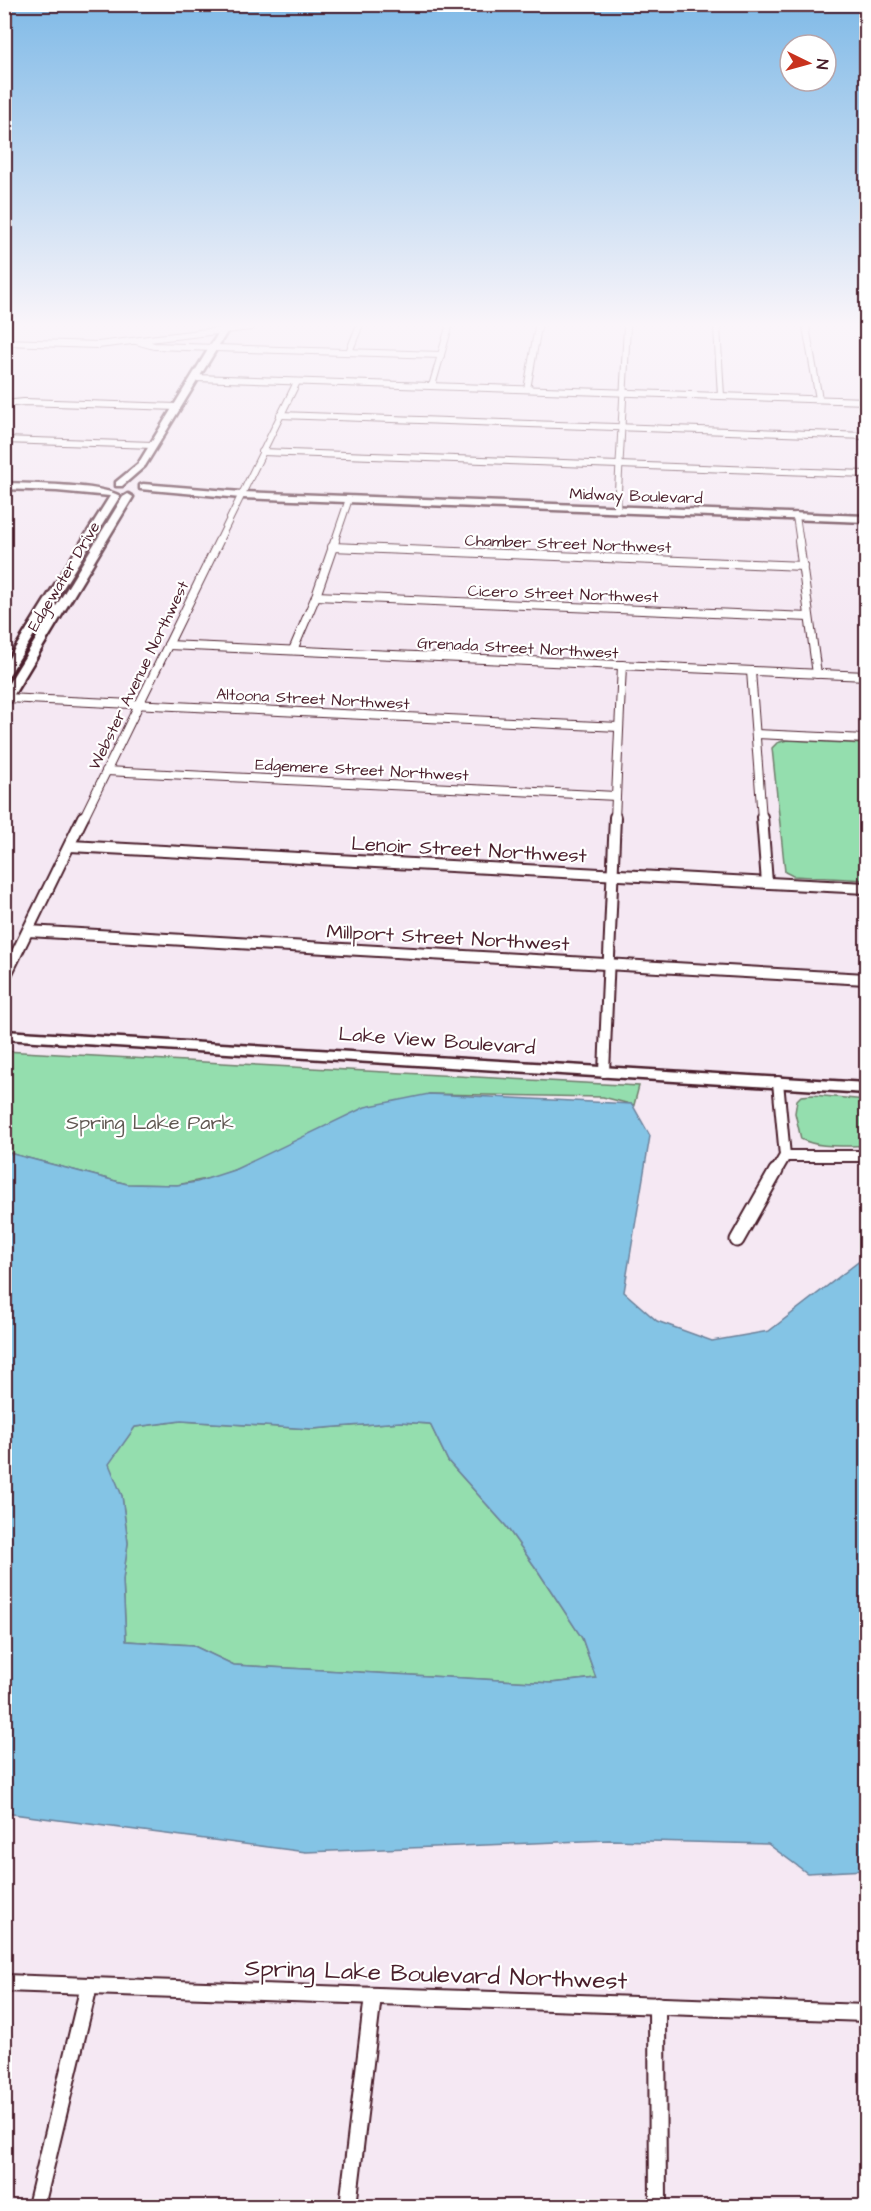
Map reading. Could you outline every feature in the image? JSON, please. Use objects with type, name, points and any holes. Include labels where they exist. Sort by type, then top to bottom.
[{"type":"street","name":"Edgewater Drive","points":[[4,675],[114,490],[141,466],[162,430]]},
{"type":"street","name":"Webster Avenue Northwest","points":[[4,979],[273,430]]},
{"type":"street","points":[[618,509],[622,430]]},
{"type":"street","points":[[709,430],[867,436]]},
{"type":"street","points":[[4,440],[153,445]]},
{"type":"street","points":[[262,452],[867,474]]},
{"type":"street","name":"Edgewater Drive","points":[[5,699],[137,491],[141,466]]},
{"type":"street","points":[[7,489],[137,491]]},
{"type":"street","points":[[114,490],[137,491]]},
{"type":"street","name":"Midway Boulevard","points":[[137,491],[867,519]]},
{"type":"street","points":[[293,650],[316,596],[349,499]]},
{"type":"street","points":[[796,516],[817,674]]},
{"type":"street","name":"Chamber Street Northwest","points":[[332,547],[802,566]]},
{"type":"street","name":"Cicero Street Northwest","points":[[316,596],[809,617]]},
{"type":"street","name":"Grenada Street Northwest","points":[[168,645],[867,676]]},
{"type":"street","points":[[604,1072],[622,665]]},
{"type":"street","points":[[752,671],[768,883]]},
{"type":"street","name":"Altoona Street Northwest","points":[[5,699],[619,727]]},
{"type":"street","points":[[756,734],[867,739]]},
{"type":"street","name":"Edgemere Street Northwest","points":[[106,771],[616,796]]},
{"type":"street","name":"Lenoir Street Northwest","points":[[70,846],[867,888]]},
{"type":"street","name":"Millport Street Northwest","points":[[28,931],[867,979]]},
{"type":"street","name":"Lake View Boulevard","points":[[4,1035],[867,1088]]},
{"type":"street","points":[[736,1240],[785,1156],[778,1082]]},
{"type":"street","points":[[785,1156],[867,1155]]},
{"type":"street","name":"Spring Lake Boulevard Northwest","points":[[4,1983],[867,2013]]},
{"type":"street","points":[[36,2206],[89,1986]]},
{"type":"street","points":[[348,2206],[373,1996]]},
{"type":"street","points":[[657,2006],[658,2206]]},
{"type":"green space","points":[[787,740],[866,744],[866,880],[793,876],[785,872],[772,748],[777,743]]},
{"type":"green space","name":"Spring Lake Park","points":[[4,1051],[639,1086],[634,1105],[603,1097],[429,1094],[216,1177],[177,1185],[127,1184],[5,1152]]},
{"type":"green space","points":[[801,1096],[866,1100],[866,1146],[824,1145],[801,1139],[795,1113],[797,1100]]},
{"type":"green space","points":[[181,1421],[312,1429],[400,1422],[430,1424],[448,1461],[506,1526],[582,1638],[596,1678],[551,1683],[234,1665],[192,1645],[126,1641],[123,1580],[128,1543],[122,1496],[108,1464],[135,1427]]},
{"type":"water","points":[[429,1094],[632,1104],[650,1136],[624,1292],[657,1321],[712,1341],[769,1331],[866,1256],[866,1870],[807,1873],[768,1844],[609,1840],[306,1852],[5,1813],[5,1152],[127,1184],[177,1185],[197,1182],[234,1170],[365,1107]],"holes":[[[181,1421],[312,1429],[400,1422],[430,1424],[448,1461],[506,1526],[582,1638],[596,1678],[551,1683],[234,1665],[192,1645],[126,1641],[123,1580],[128,1543],[122,1496],[109,1464],[135,1427]]]}]
